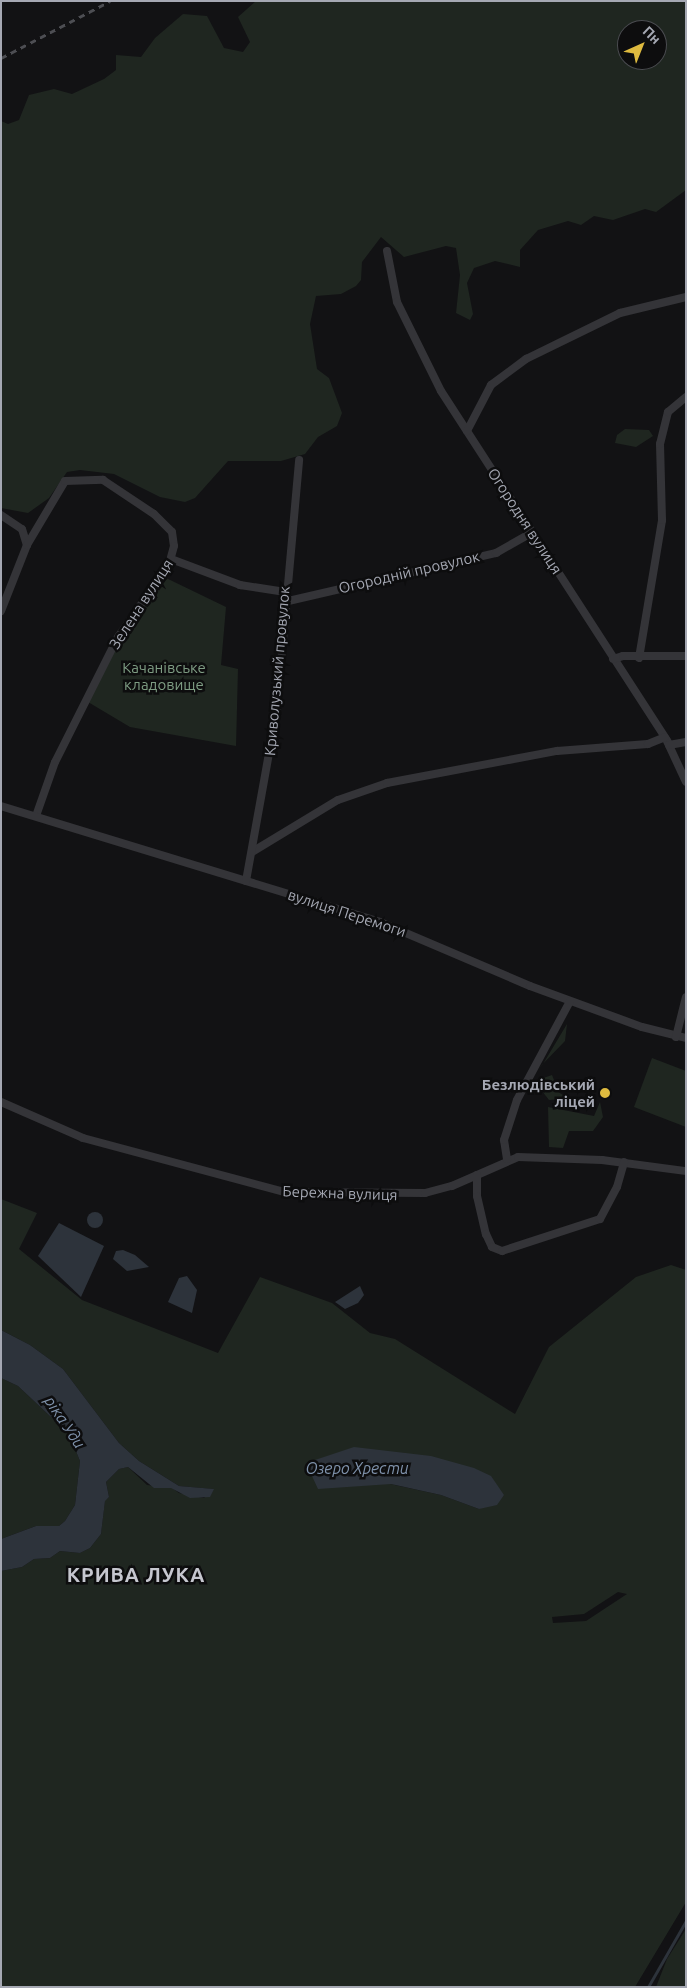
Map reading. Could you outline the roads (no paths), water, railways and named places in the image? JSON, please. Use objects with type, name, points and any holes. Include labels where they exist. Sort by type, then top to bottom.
[{"type":"street","name":"Огородня вулиця","points":[[387,251],[399,306],[442,391],[531,534],[665,737],[686,782]]},
{"type":"street","points":[[467,431],[491,385],[526,359],[620,313],[686,296]]},
{"type":"street","points":[[639,658],[661,528],[660,444],[668,412],[686,397]]},
{"type":"street","name":"Криволузький провулок","points":[[246,881],[276,718],[284,592],[298,460]]},
{"type":"street","name":"Зелена вулиця","points":[[27,545],[64,480],[103,480],[149,510],[173,534],[171,558],[118,637],[55,762],[36,816]]},
{"type":"street","points":[[1,515],[22,529],[27,545],[1,612]]},
{"type":"street","name":"Огородній провулок","points":[[284,602],[496,553],[531,534]]},
{"type":"street","points":[[171,558],[234,583],[284,592]]},
{"type":"street","points":[[613,659],[623,656],[639,658],[686,656]]},
{"type":"street","points":[[252,852],[328,805],[387,783],[557,751],[648,744],[665,737]]},
{"type":"street","points":[[669,745],[686,742]]},
{"type":"street","points":[[1,816],[4,807]]},
{"type":"street","name":"вулиця Перемоги","points":[[4,807],[380,922],[570,1001],[676,1037],[686,1038]]},
{"type":"street","points":[[676,1037],[686,997]]},
{"type":"street","points":[[507,1160],[504,1140],[514,1106],[570,1001]]},
{"type":"street","name":"Бережна вулиця","points":[[1,1102],[77,1136],[275,1191],[410,1195],[442,1189],[507,1160],[565,1157],[624,1162],[686,1171]]},
{"type":"street","points":[[477,1175],[477,1196],[486,1234],[494,1249],[502,1251],[600,1219],[617,1188],[624,1162]]},
{"type":"water","points":[[92,1212],[98,1212],[103,1217],[101,1226],[92,1228],[87,1223],[87,1217]]},
{"type":"water","points":[[59,1223],[104,1246],[81,1297],[38,1256]]},
{"type":"water","points":[[123,1250],[135,1255],[149,1267],[127,1271],[113,1259],[116,1251]]},
{"type":"water","points":[[187,1276],[197,1290],[192,1313],[168,1302],[179,1278]]},
{"type":"water","points":[[360,1286],[364,1295],[358,1303],[345,1309],[335,1302]]},
{"type":"water","name":"ріка Уди","points":[[1,1330],[30,1345],[63,1369],[119,1443],[139,1461],[179,1486],[214,1489],[210,1497],[190,1498],[171,1488],[154,1488],[128,1467],[119,1469],[106,1482],[109,1497],[105,1501],[101,1534],[90,1548],[80,1553],[60,1551],[50,1558],[34,1559],[22,1567],[1,1571],[1,1539],[36,1526],[59,1526],[65,1521],[75,1505],[80,1461],[69,1434],[18,1386],[1,1378]]},
{"type":"water","name":"Озеро Хрести","points":[[354,1447],[431,1456],[474,1468],[491,1476],[504,1495],[497,1505],[479,1509],[441,1495],[391,1484],[318,1489],[306,1463]]},
{"type":"waterway","points":[[648,1987],[686,1921]]},
{"type":"railway","points":[[1,58],[110,1]]},
{"type":"place","name":"Безлюдівський ліцей","points":[[605,1093]]},
{"type":"district","name":"КРИВА ЛУКА","points":[[136,1574]]},
{"type":"park label","name":"Качанівське кладовище","points":[[164,676]]}]
